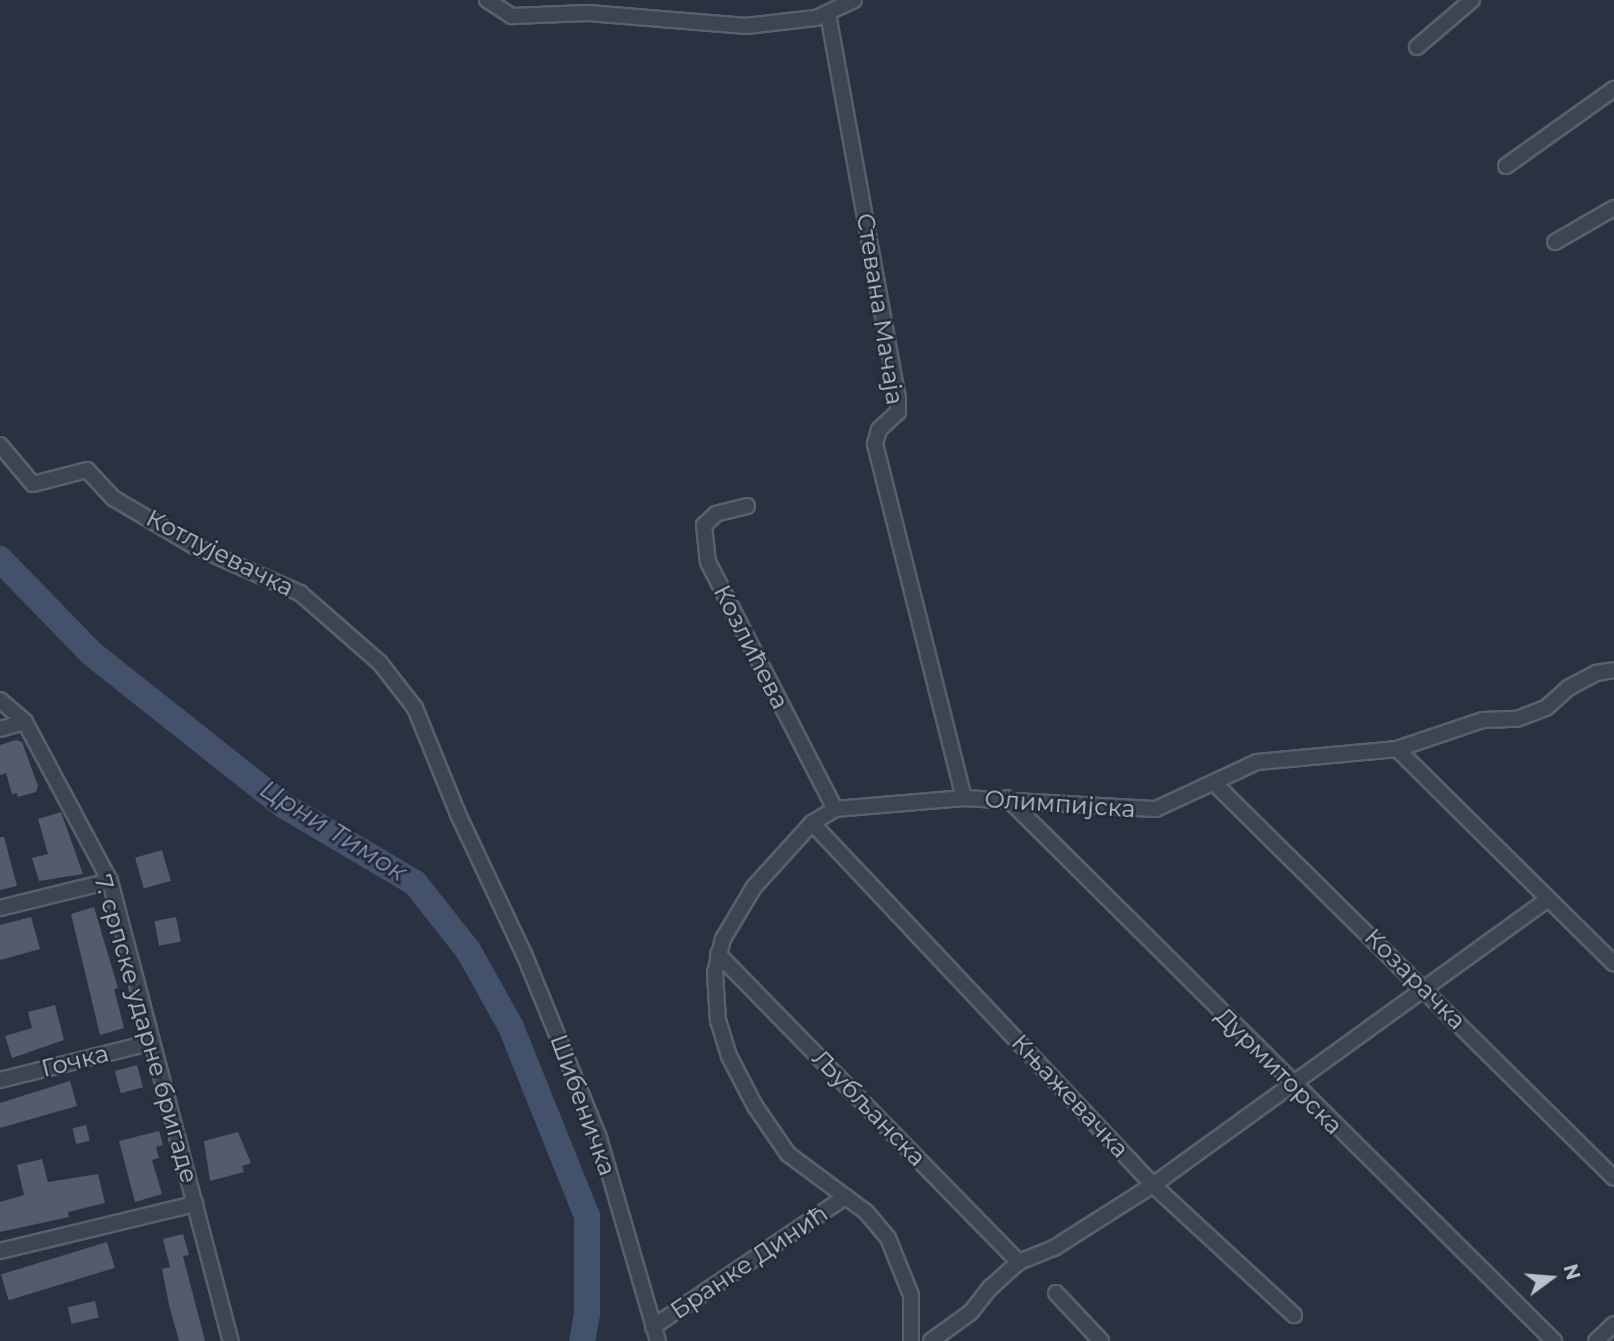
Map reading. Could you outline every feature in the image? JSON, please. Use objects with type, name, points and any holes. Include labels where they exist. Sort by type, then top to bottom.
[{"type":"street","points":[[487,0],[512,16],[588,13],[746,26],[828,14],[853,0]]},
{"type":"street","points":[[1417,47],[1472,0]]},
{"type":"street","name":"Стевана Мачаја","points":[[828,14],[898,398],[898,412],[879,430],[876,444],[964,797]]},
{"type":"street","points":[[1506,166],[1614,89]]},
{"type":"street","points":[[1555,242],[1614,208]]},
{"type":"street","name":"Котлујевачка","points":[[0,444],[33,484],[81,469],[94,473],[113,498],[196,547],[300,593],[352,638],[380,663],[415,709],[458,814],[490,875]]},
{"type":"street","name":"Козлићева","points":[[747,506],[716,514],[704,525],[708,562],[835,809]]},
{"type":"street","name":"Олимпијска","points":[[718,954],[733,918],[754,887],[811,823],[835,809],[964,797],[1007,798],[1142,810],[1177,803],[1257,762],[1397,750],[1483,720],[1517,719],[1546,708],[1568,688],[1614,670]]},
{"type":"street","name":"7. српске ударне бригаде","points":[[0,700],[25,722],[110,881],[150,1043],[231,1341]]},
{"type":"street","points":[[0,729],[25,722]]},
{"type":"street","points":[[1397,750],[1614,964]]},
{"type":"street","name":"Козарачка","points":[[1214,783],[1614,1178]]},
{"type":"street","name":"Дурмиторска","points":[[1007,798],[1554,1341]]},
{"type":"street","name":"Књажевачка","points":[[811,823],[1153,1185],[1294,1315]]},
{"type":"street","name":"Шибеничка","points":[[490,875],[599,1138],[656,1334]]},
{"type":"street","points":[[0,908],[110,881]]},
{"type":"street","points":[[931,1341],[971,1312],[990,1288],[1019,1262],[1054,1248],[1153,1185],[1548,900]]},
{"type":"street","points":[[718,954],[718,1021],[729,1056],[755,1106],[788,1154],[876,1223],[902,1263],[911,1295],[911,1341]]},
{"type":"street","name":"Љубљанска","points":[[718,954],[1019,1262]]},
{"type":"street","name":"Гочка","points":[[0,1080],[150,1043]]},
{"type":"street","name":"Бранке Динић","points":[[656,1334],[845,1197]]},
{"type":"street","points":[[0,1251],[195,1204]]},
{"type":"street","points":[[1056,1293],[1101,1341]]},
{"type":"street","points":[[1596,1341],[1614,1324]]},
{"type":"building","points":[[16,740],[22,742],[38,786],[36,792],[18,797],[17,793],[12,794],[6,773],[0,775],[0,745]]},
{"type":"building","points":[[61,812],[83,874],[39,881],[32,858],[48,854],[38,819]]},
{"type":"building","points":[[0,837],[4,837],[17,886],[0,890]]},
{"type":"building","points":[[162,850],[171,881],[144,888],[135,858]]},
{"type":"building","points":[[94,907],[118,988],[114,989],[124,1028],[100,1035],[71,914]]},
{"type":"building","points":[[31,917],[40,949],[0,960],[0,925]]},
{"type":"building","points":[[176,917],[181,942],[159,946],[154,921]]},
{"type":"building","points":[[55,1005],[64,1040],[12,1058],[5,1036],[32,1028],[28,1012]]},
{"type":"building","points":[[137,1065],[143,1087],[121,1093],[115,1071]]},
{"type":"building","points":[[70,1081],[77,1106],[0,1128],[0,1103]]},
{"type":"building","points":[[86,1125],[90,1141],[76,1144],[72,1128]]},
{"type":"building","points":[[159,1131],[163,1145],[156,1147],[159,1158],[152,1160],[162,1194],[135,1202],[119,1141]]},
{"type":"building","points":[[238,1132],[251,1163],[242,1166],[244,1172],[210,1181],[204,1141]]},
{"type":"building","points":[[42,1159],[48,1182],[98,1174],[105,1203],[68,1212],[69,1217],[0,1232],[0,1202],[24,1195],[17,1165]]},
{"type":"building","points":[[183,1234],[189,1255],[183,1256],[205,1341],[179,1341],[169,1305],[162,1269],[170,1267],[163,1239]]},
{"type":"building","points":[[107,1242],[115,1268],[9,1300],[1,1274]]},
{"type":"building","points":[[95,1301],[99,1318],[72,1324],[68,1307]]},
{"type":"waterway","name":"Црни Тимок","points":[[0,559],[91,653],[283,805],[415,883],[468,950],[511,1027],[587,1216],[587,1314],[582,1341]]}]
